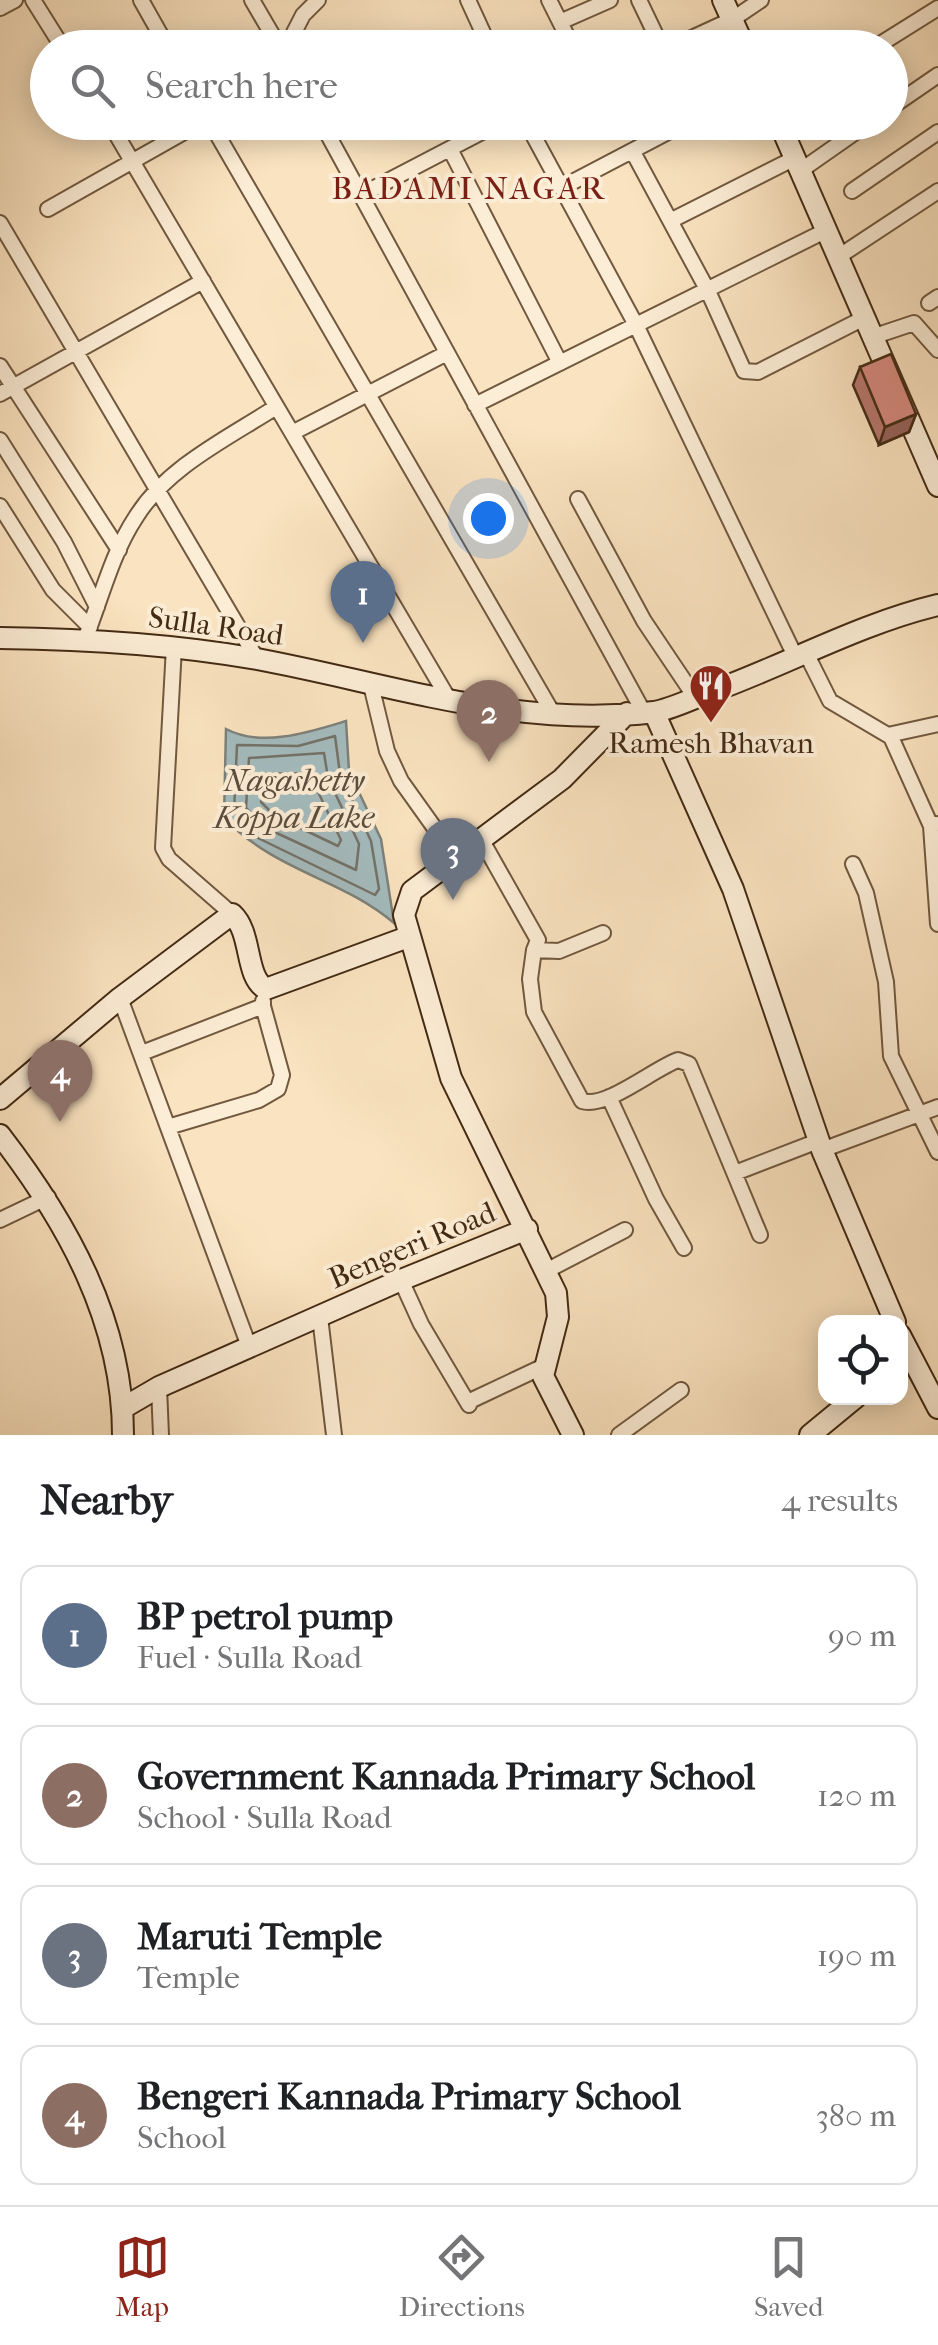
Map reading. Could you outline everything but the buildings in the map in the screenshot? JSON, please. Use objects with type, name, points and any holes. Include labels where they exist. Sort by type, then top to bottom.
[{"type":"street","points":[[0,8],[15,0]]},
{"type":"street","points":[[33,0],[52,30]]},
{"type":"street","points":[[141,0],[158,30]]},
{"type":"street","points":[[252,0],[271,30]]},
{"type":"street","points":[[294,30],[318,0]]},
{"type":"street","points":[[468,0],[482,30]]},
{"type":"street","points":[[549,0],[564,30]]},
{"type":"street","points":[[560,22],[610,0]]},
{"type":"street","points":[[639,0],[653,30]]},
{"type":"street","points":[[697,30],[728,10],[761,0]]},
{"type":"street","points":[[903,30],[938,8]]},
{"type":"street","points":[[908,96],[938,75]]},
{"type":"street","points":[[852,191],[938,132]]},
{"type":"street","points":[[120,140],[451,703]]},
{"type":"street","points":[[48,209],[169,140]]},
{"type":"street","points":[[220,140],[555,718]]},
{"type":"street","points":[[331,140],[641,712],[733,890],[820,1146],[892,1315]]},
{"type":"street","points":[[361,194],[469,140]]},
{"type":"street","points":[[536,140],[636,326],[802,656],[830,701],[888,735],[898,746],[934,825],[938,924]]},
{"type":"street","points":[[563,187],[655,140]]},
{"type":"street","points":[[787,140],[938,486]]},
{"type":"street","points":[[672,220],[798,164],[839,140]]},
{"type":"street","points":[[450,150],[560,363]]},
{"type":"street","points":[[633,152],[708,292],[735,358],[749,374],[870,326],[914,322],[938,350]]},
{"type":"street","points":[[838,257],[938,191]]},
{"type":"street","points":[[0,223],[257,659]]},
{"type":"street","points":[[476,405],[827,230]]},
{"type":"street","points":[[6,390],[203,281]]},
{"type":"street","points":[[292,433],[447,353]]},
{"type":"street","points":[[0,366],[6,390],[119,550]]},
{"type":"street","points":[[88,633],[136,516],[171,476],[276,406]]},
{"type":"street","points":[[0,440],[64,542],[97,607]]},
{"type":"street","points":[[578,499],[644,621],[695,697]]},
{"type":"street","points":[[0,506],[53,590],[88,633]]},
{"type":"street","name":"Sulla Road","points":[[0,638],[88,633],[257,659],[451,703],[555,718],[641,712],[695,697],[891,616],[938,606]]},
{"type":"street","points":[[168,1127],[260,1100],[278,1090],[282,1076],[243,928],[169,859],[163,848],[174,647]]},
{"type":"street","points":[[371,685],[387,751],[400,781],[456,858]]},
{"type":"street","points":[[572,1435],[546,1386],[542,1367],[560,1304],[451,1078],[404,914],[412,890],[562,779],[641,712]]},
{"type":"street","points":[[888,735],[938,724]]},
{"type":"street","points":[[481,839],[538,940],[530,995],[543,1035],[582,1102],[594,1103],[667,1064],[684,1060],[693,1071],[760,1235]]},
{"type":"street","points":[[852,864],[866,893],[886,982],[891,1056],[938,1152]]},
{"type":"street","points":[[0,1099],[120,998],[232,914]]},
{"type":"street","points":[[534,950],[559,951],[603,933]]},
{"type":"street","points":[[142,1054],[263,997],[408,937]]},
{"type":"street","points":[[120,998],[250,1348]]},
{"type":"street","points":[[609,1096],[656,1199],[684,1248]]},
{"type":"street","points":[[735,1173],[938,1107]]},
{"type":"street","points":[[0,1134],[48,1197],[94,1287],[123,1408],[123,1435]]},
{"type":"street","points":[[0,1220],[48,1197]]},
{"type":"street","name":"Bengeri Road","points":[[334,1435],[320,1317],[527,1229]]},
{"type":"street","points":[[546,1272],[625,1230]]},
{"type":"street","points":[[400,1280],[421,1324],[471,1402],[542,1367]]},
{"type":"street","points":[[123,1408],[159,1388],[320,1317]]},
{"type":"street","points":[[908,1357],[936,1400]]},
{"type":"street","points":[[159,1388],[161,1435]]},
{"type":"street","points":[[620,1435],[681,1390]]},
{"type":"street","points":[[810,1435],[846,1405]]},
{"type":"water","name":"Nagashetty Koppa Lake","points":[[346,721],[349,771],[381,839],[394,923],[352,895],[266,851],[224,818],[226,729],[240,735],[270,738]]},
{"type":"place","name":"BP petrol pump","points":[[363,643]]},
{"type":"place","name":"Ramesh Bhavan","points":[[711,724]]},
{"type":"place","name":"Government Kannada Primary School","points":[[489,762]]},
{"type":"place","name":"Maruti Temple","points":[[453,900]]},
{"type":"place","name":"Bengeri Kannada Primary School","points":[[60,1122]]},
{"type":"district","name":"BADAMI NAGAR","points":[[469,188]]}]
